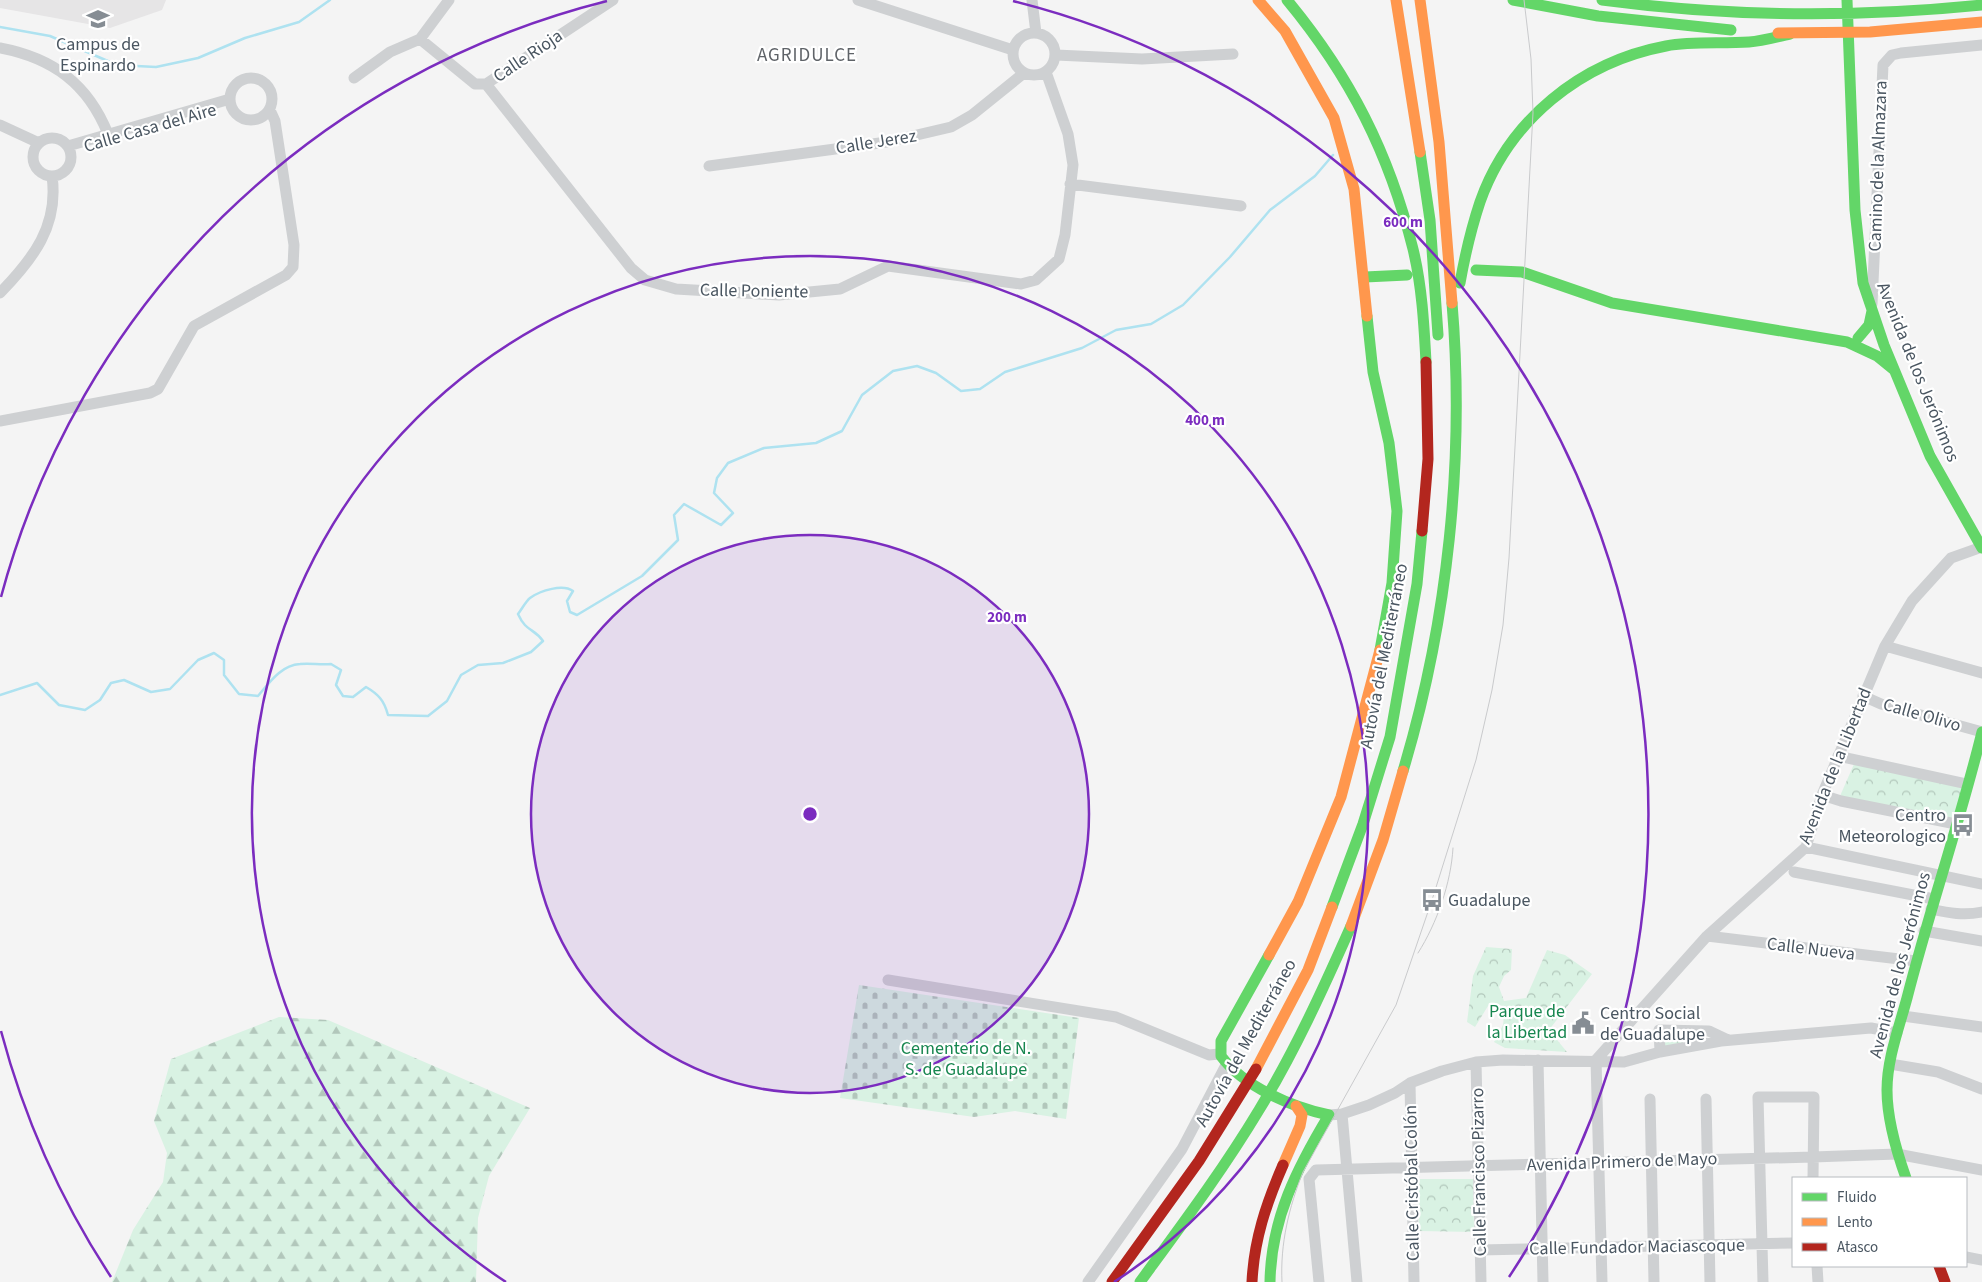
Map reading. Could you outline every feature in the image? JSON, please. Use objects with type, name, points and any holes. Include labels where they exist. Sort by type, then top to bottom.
[{"type":"main road","points":[[1258,0],[1285,32],[1334,118],[1354,189],[1365,277],[1373,372],[1389,443],[1397,511],[1392,583],[1381,646],[1341,797],[1298,902],[1221,1041],[1220,1054],[1226,1065],[1260,1087],[1296,1106],[1324,1114]]},
{"type":"main road","name":"Autovía del Mediterráneo","points":[[1112,1282],[1199,1161],[1244,1090],[1308,970],[1363,824],[1390,737],[1417,584],[1428,459],[1426,351],[1418,279],[1403,211],[1380,147],[1356,97],[1315,34],[1287,0]]},
{"type":"main road","points":[[1140,1282],[1197,1206],[1265,1101],[1325,985],[1366,887],[1418,718],[1438,624],[1449,544],[1458,396],[1440,135],[1420,0]]},
{"type":"main road","points":[[1513,0],[1598,16],[1658,24],[1790,34],[1870,32],[1982,22]]},
{"type":"main road","points":[[1602,0],[1704,12],[1805,16],[1870,15],[1982,5]]},
{"type":"main road","name":"Avenida de los Jerónimos","points":[[1847,0],[1857,243],[1863,283],[1883,342],[1930,456],[1982,548]]},
{"type":"main road","points":[[1396,1],[1430,220],[1438,348]]},
{"type":"main road","points":[[1454,324],[1466,240],[1484,188],[1511,142],[1550,100],[1597,69],[1639,52],[1664,46],[1750,42],[1790,34]]},
{"type":"main road","points":[[1476,270],[1522,272],[1550,280],[1612,303],[1853,340],[1873,338],[1883,342],[1876,351],[1868,352]]},
{"type":"main road","points":[[1365,277],[1407,275]]},
{"type":"main road","points":[[1853,340],[1869,325],[1872,311]]},
{"type":"main road","points":[[1853,340],[1868,352],[1885,361],[1895,371]]},
{"type":"main road","points":[[1390,737],[1410,650],[1429,549],[1436,466],[1438,382]]},
{"type":"main road","name":"Avenida de los Jerónimos","points":[[1906,1177],[1897,1154],[1888,1115],[1887,1088],[1890,1064],[1924,931],[1942,876],[1967,784],[1981,746],[1982,732]]},
{"type":"main road","points":[[1252,1282],[1252,1269],[1259,1230],[1268,1198],[1300,1126],[1302,1115],[1296,1106]]},
{"type":"main road","points":[[1283,1162],[1324,1114]]},
{"type":"main road","points":[[1270,1282],[1274,1233],[1284,1199],[1324,1114]]},
{"type":"main road","points":[[1939,1267],[1945,1282]]},
{"type":"street","points":[[354,78],[390,52],[420,39],[449,0]]},
{"type":"street","name":"Calle Rioja","points":[[420,39],[476,84],[486,84],[613,0]]},
{"type":"street","points":[[858,0],[1014,50]]},
{"type":"street","points":[[1032,0],[1036,32]]},
{"type":"street","points":[[1036,32],[1048,37],[1055,48],[1056,55],[1051,67],[1046,72],[1032,75],[1024,73],[1017,67],[1013,59],[1014,50],[1022,37],[1036,32]]},
{"type":"street","name":"Camino de la Almazara","points":[[1872,311],[1883,65],[1892,55],[1901,53],[1982,45]]},
{"type":"street","points":[[0,48],[36,57],[68,77],[94,105],[108,134]]},
{"type":"street","points":[[1056,55],[1142,59],[1233,54]]},
{"type":"street","name":"Calle Poniente","points":[[486,84],[631,268],[645,280],[676,289],[779,295],[823,291],[854,284],[888,266],[1021,284],[1036,280],[1059,259],[1065,235],[1073,165],[1068,134],[1046,72]]},
{"type":"street","name":"Calle Jerez","points":[[708,166],[887,142],[951,128],[972,115],[1024,73]]},
{"type":"street","points":[[254,77],[267,84],[271,89],[273,103],[270,110],[259,119],[245,120],[233,111],[230,102],[235,84],[241,80],[254,77]]},
{"type":"street","points":[[69,148],[108,134],[230,102]]},
{"type":"street","name":"Calle Casa del Aire","points":[[69,148],[230,102]]},
{"type":"street","points":[[0,421],[150,393],[158,389],[194,326],[286,274],[292,267],[294,245],[275,121],[270,110]]},
{"type":"street","points":[[0,125],[39,143]]},
{"type":"street","points":[[57,138],[69,148],[71,163],[68,168],[58,175],[52,176],[42,173],[34,164],[34,154],[39,143],[44,140],[57,138]]},
{"type":"street","points":[[0,293],[23,270],[45,235],[53,212],[52,176]]},
{"type":"street","points":[[1070,184],[1241,206]]},
{"type":"street","name":"Avenida de la Libertad","points":[[1596,1060],[1707,936],[1806,847],[1822,795],[1885,646],[1912,601],[1951,558],[1982,548]]},
{"type":"street","points":[[1885,646],[1982,673]]},
{"type":"street","name":"Calle Olivo","points":[[1863,696],[1881,704],[1982,732]]},
{"type":"street","points":[[1838,756],[1967,784]]},
{"type":"street","points":[[1822,795],[1956,824]]},
{"type":"street","points":[[1806,847],[1942,876],[1982,882]]},
{"type":"street","points":[[1794,872],[1933,904],[1953,914],[1969,915],[1982,912]]},
{"type":"street","points":[[1924,931],[1982,941]]},
{"type":"street","name":"Calle Nueva","points":[[1707,936],[1916,961]]},
{"type":"street","points":[[888,980],[1116,1017],[1209,1055],[1220,1054]]},
{"type":"street","points":[[1903,1016],[1982,1027]]},
{"type":"street","points":[[1324,1114],[1342,1114],[1386,1097],[1410,1083],[1442,1071],[1476,1062],[1596,1060],[1624,1062],[1660,1052],[1730,1040],[1871,1028],[1897,1033]]},
{"type":"street","points":[[1660,1052],[1659,1030],[1709,1031],[1730,1040]]},
{"type":"street","points":[[1538,1060],[1543,1282]]},
{"type":"street","points":[[1596,1060],[1602,1282]]},
{"type":"street","name":"Calle Francisco Pizarro","points":[[1476,1062],[1481,1282]]},
{"type":"street","points":[[1890,1064],[1938,1072],[1982,1089]]},
{"type":"street","points":[[1088,1282],[1182,1149],[1226,1065]]},
{"type":"street","name":"Calle Cristóbal Colón","points":[[1410,1083],[1414,1282]]},
{"type":"street","points":[[1763,1282],[1758,1097],[1814,1097],[1814,1177]]},
{"type":"street","points":[[1650,1099],[1654,1282]]},
{"type":"street","points":[[1706,1099],[1710,1282]]},
{"type":"street","points":[[1342,1114],[1357,1282]]},
{"type":"street","name":"Avenida Primero de Mayo","points":[[1319,1282],[1309,1179],[1316,1170],[1897,1154],[1981,1167]]},
{"type":"street","name":"Calle Fundador Maciascoque","points":[[1480,1250],[1792,1243]]},
{"type":"street","points":[[1967,1257],[1982,1260]]},
{"type":"street","points":[[1817,1267],[1818,1282]]},
{"type":"shaded area","name":"Campus de Espinardo","points":[[0,0],[166,0],[162,10],[110,28],[0,8]]},
{"type":"green space","points":[[1854,764],[1965,787],[1957,819],[1840,796]]},
{"type":"green space","name":"Parque de la Libertad","points":[[1486,947],[1512,949],[1511,970],[1504,976],[1499,987],[1504,1001],[1526,998],[1547,950],[1565,955],[1592,974],[1549,1030],[1567,1052],[1505,1048],[1494,1042],[1503,1025],[1505,1007],[1495,1003],[1488,1006],[1475,1027],[1467,1022],[1473,976]]},
{"type":"green space","name":"Cementerio de N. S. de Guadalupe","points":[[859,985],[1079,1018],[1066,1119],[1015,1111],[974,1117],[840,1098]]},
{"type":"green space","points":[[279,1017],[328,1020],[530,1108],[489,1176],[478,1218],[476,1282],[112,1282],[133,1230],[163,1182],[167,1153],[154,1121],[171,1059]]},
{"type":"green space","points":[[1665,1034],[1706,1035],[1703,1039],[1665,1048]]},
{"type":"green space","points":[[1418,1179],[1473,1179],[1474,1232],[1419,1231]]},
{"type":"waterway","points":[[0,27],[50,36],[117,65],[156,67],[198,58],[245,38],[299,22],[330,0]]},
{"type":"waterway","points":[[0,695],[37,683],[59,705],[85,710],[100,700],[111,683],[124,680],[151,692],[170,689],[198,660],[214,653],[224,660],[224,675],[239,694],[258,696],[281,671],[293,665],[331,664],[341,670],[336,685],[343,696],[353,697],[366,687],[380,698],[385,705],[388,715],[428,716],[447,701],[461,675],[478,665],[503,663],[531,652],[543,641],[524,624],[518,614],[530,598],[552,589],[569,589],[573,591],[567,601],[570,612],[577,615],[642,576],[678,540],[674,515],[684,504],[721,525],[733,513],[714,493],[717,478],[728,463],[764,448],[816,443],[842,431],[862,395],[893,371],[917,366],[936,373],[961,391],[980,389],[1005,372],[1082,348],[1116,330],[1151,324],[1183,305],[1230,257],[1270,210],[1315,176],[1333,155]]},
{"type":"tram line","points":[[1282,1282],[1282,1254],[1286,1226],[1298,1185],[1303,1172],[1396,1005],[1432,900],[1476,760],[1492,690],[1503,625],[1509,558],[1533,113],[1531,59],[1524,0]]},
{"type":"tram line","points":[[1418,953],[1431,929],[1442,902],[1452,861],[1453,848]]},
{"type":"traffic: fast","points":[[1287,0],[1330,57],[1348,87],[1365,117],[1392,180],[1413,249],[1419,277],[1426,362]]},
{"type":"traffic: fast","points":[[1513,0],[1598,16],[1731,30]]},
{"type":"traffic: fast","points":[[1602,0],[1697,10],[1792,14],[1886,12],[1982,5]]},
{"type":"traffic: fast","points":[[1847,0],[1855,210],[1863,283],[1884,345],[1930,456],[1982,548]]},
{"type":"traffic: fast","points":[[1460,283],[1474,222],[1493,172],[1509,145],[1529,121],[1552,99],[1577,81],[1605,66],[1635,54],[1676,44],[1749,42],[1790,34]]},
{"type":"traffic: fast","points":[[1420,152],[1430,220],[1438,335]]},
{"type":"traffic: fast","points":[[1476,270],[1522,272],[1612,303],[1847,342],[1877,356],[1893,369]]},
{"type":"traffic: fast","points":[[1365,277],[1407,275]]},
{"type":"traffic: fast","points":[[1403,771],[1419,714],[1431,656],[1442,598],[1449,539],[1454,480],[1456,420],[1452,303]]},
{"type":"traffic: fast","points":[[1858,338],[1869,325],[1872,311]]},
{"type":"traffic: fast","points":[[1367,316],[1373,372],[1389,443],[1397,511],[1392,583],[1380,650]]},
{"type":"traffic: fast","points":[[1332,907],[1363,824],[1390,737],[1417,584],[1422,531]]},
{"type":"traffic: fast","points":[[1906,1177],[1890,1124],[1887,1090],[1889,1067],[1916,964],[1982,732]]},
{"type":"traffic: fast","points":[[1140,1282],[1216,1176],[1259,1110],[1297,1042],[1351,926]]},
{"type":"traffic: fast","points":[[1269,955],[1221,1041],[1221,1056],[1242,1077],[1270,1094],[1300,1107],[1329,1115]]},
{"type":"traffic: fast","points":[[1270,1282],[1275,1237],[1288,1195],[1306,1155],[1329,1115]]},
{"type":"traffic: slow","points":[[1258,0],[1285,31],[1334,118],[1354,189],[1367,316]]},
{"type":"traffic: slow","points":[[1396,0],[1420,152]]},
{"type":"traffic: slow","points":[[1420,0],[1439,142],[1452,303]]},
{"type":"traffic: slow","points":[[1778,33],[1870,32],[1982,22]]},
{"type":"traffic: slow","points":[[1269,955],[1298,902],[1341,797],[1380,650]]},
{"type":"traffic: slow","points":[[1351,926],[1383,840],[1403,771]]},
{"type":"traffic: slow","points":[[1256,1069],[1308,970],[1332,907]]},
{"type":"traffic: slow","points":[[1283,1165],[1300,1126],[1302,1115],[1296,1106]]},
{"type":"traffic: jam","points":[[1422,531],[1428,459],[1426,362]]},
{"type":"traffic: jam","points":[[1112,1282],[1199,1161],[1256,1069]]},
{"type":"traffic: jam","points":[[1252,1282],[1258,1237],[1271,1194],[1283,1165]]},
{"type":"traffic: jam","points":[[1939,1267],[1945,1282]]},
{"type":"place","name":"Campus de Espinardo","points":[[98,19]]},
{"type":"place","name":"Centro Meteorologico","points":[[1963,825]]},
{"type":"place","name":"Guadalupe","points":[[1432,900]]},
{"type":"place","name":"Centro Social de Guadalupe","points":[[1583,1023]]},
{"type":"district","name":"AGRIDULCE","points":[[807,55]]}]
